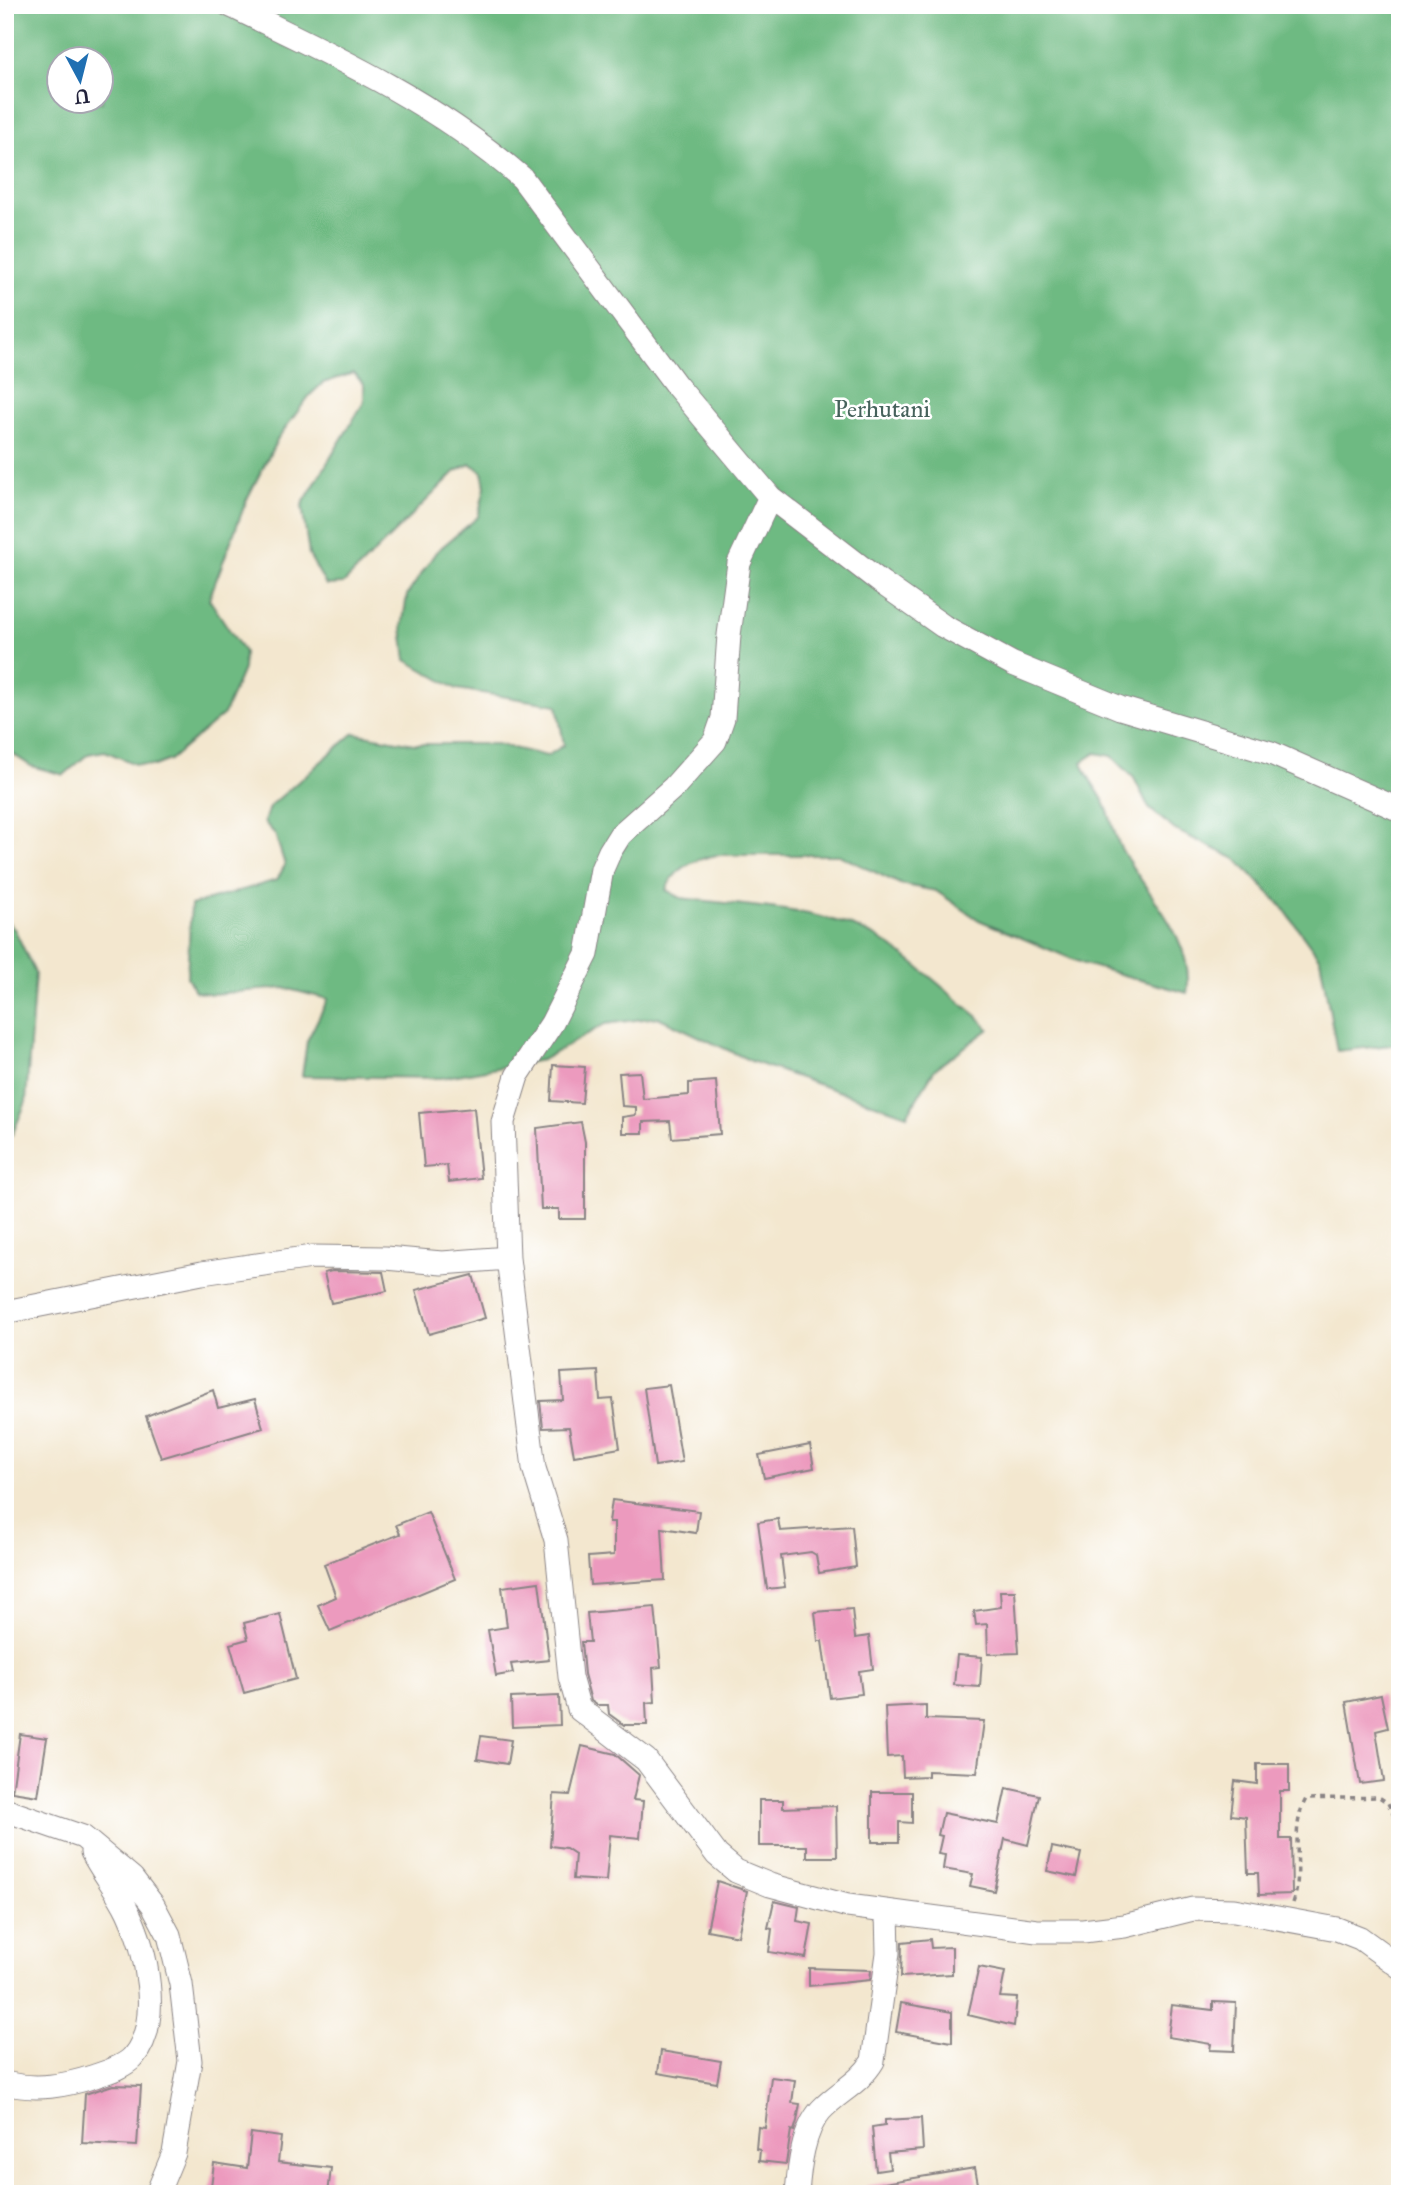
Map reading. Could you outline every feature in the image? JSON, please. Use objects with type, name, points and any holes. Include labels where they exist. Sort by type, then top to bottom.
[{"type":"street","points":[[229,5],[381,80],[447,119],[522,178],[676,385],[770,497],[943,626],[1013,664],[1120,708],[1271,753],[1400,810]]},
{"type":"street","points":[[770,497],[739,563],[729,635],[723,718],[715,741],[674,787],[620,835],[610,851],[602,869],[587,954],[578,978],[509,1093],[503,1122],[508,1258],[534,1468],[556,1541],[570,1677],[579,1709],[646,1760],[717,1855],[736,1871],[770,1885],[887,1912],[1037,1931],[1083,1931],[1124,1926],[1193,1909],[1234,1910],[1337,1928],[1360,1938],[1400,1967]]},
{"type":"street","points":[[5,1312],[202,1273],[312,1257],[385,1258],[442,1264],[508,1258]]},
{"type":"street","points":[[5,1810],[83,1837],[132,1878],[153,1905],[169,1935],[181,1984],[190,2061],[174,2152],[158,2194]]},
{"type":"street","points":[[5,2083],[22,2088],[56,2087],[83,2080],[113,2070],[133,2057],[144,2038],[149,2000],[142,1950],[128,1912],[83,1837]]},
{"type":"street","points":[[797,2194],[808,2132],[821,2110],[866,2072],[873,2061],[888,1953],[887,1912]]},
{"type":"path","points":[[1279,1917],[1293,1902],[1297,1890],[1298,1820],[1306,1800],[1379,1797],[1388,1803],[1400,1829]]},
{"type":"green space","name":"Perhutani","points":[[5,5],[1400,5],[1400,1044],[1337,1051],[1320,959],[1281,905],[1236,859],[1175,830],[1149,808],[1134,778],[1112,756],[1096,753],[1082,762],[1084,768],[1105,804],[1122,850],[1177,936],[1188,973],[1187,993],[1084,964],[979,920],[936,891],[900,884],[839,855],[717,855],[686,866],[670,882],[666,890],[681,898],[789,911],[842,923],[867,932],[900,953],[977,1016],[989,1029],[935,1069],[907,1115],[751,1061],[658,1017],[605,1024],[542,1060],[441,1078],[302,1076],[307,1041],[328,999],[284,988],[212,994],[195,991],[187,977],[191,905],[277,880],[285,865],[275,834],[264,822],[269,807],[354,733],[414,744],[496,744],[547,756],[564,745],[557,705],[457,689],[406,660],[402,627],[407,595],[436,552],[478,517],[485,487],[482,471],[470,464],[455,472],[343,584],[326,585],[309,555],[302,505],[364,402],[364,385],[354,373],[323,383],[310,395],[278,438],[247,499],[209,599],[244,652],[243,669],[224,714],[170,760],[154,766],[135,764],[105,751],[88,754],[64,775],[31,766],[5,749]]},
{"type":"green space","points":[[5,919],[15,930],[35,973],[26,1102],[13,1133],[5,1143]]},
{"type":"building","points":[[553,1065],[585,1067],[582,1103],[551,1101]]},
{"type":"building","points":[[640,1072],[643,1099],[689,1095],[689,1083],[716,1081],[720,1134],[672,1138],[670,1121],[643,1122],[643,1133],[622,1133],[622,1117],[636,1115],[636,1107],[622,1106],[619,1073]]},
{"type":"building","points":[[474,1108],[481,1178],[449,1182],[447,1165],[424,1167],[419,1113]]},
{"type":"building","points":[[581,1122],[585,1142],[585,1219],[559,1219],[559,1209],[541,1209],[537,1128]]},
{"type":"building","points":[[383,1272],[387,1291],[331,1303],[324,1273]]},
{"type":"building","points":[[473,1275],[485,1318],[429,1334],[416,1290]]},
{"type":"building","points":[[598,1371],[600,1400],[613,1399],[620,1448],[574,1456],[569,1427],[543,1428],[540,1401],[563,1400],[561,1373]]},
{"type":"building","points":[[669,1385],[682,1462],[655,1466],[644,1388]]},
{"type":"building","points":[[213,1390],[218,1408],[255,1399],[263,1428],[161,1458],[146,1416]]},
{"type":"building","points":[[810,1445],[814,1468],[764,1478],[759,1455]]},
{"type":"building","points":[[612,1500],[699,1511],[696,1533],[662,1528],[665,1580],[590,1585],[588,1557],[614,1555],[614,1522],[609,1522]]},
{"type":"building","points":[[428,1512],[455,1579],[330,1631],[318,1605],[336,1597],[324,1564],[400,1534],[396,1525]]},
{"type":"building","points":[[778,1519],[780,1531],[852,1526],[856,1567],[819,1573],[816,1555],[811,1552],[781,1556],[785,1587],[767,1589],[758,1522]]},
{"type":"building","points":[[539,1582],[549,1660],[511,1664],[513,1673],[496,1676],[488,1630],[507,1627],[502,1587]]},
{"type":"building","points":[[1000,1591],[1015,1591],[1019,1653],[988,1654],[987,1624],[976,1625],[974,1611],[1001,1607]]},
{"type":"building","points":[[655,1607],[661,1667],[653,1668],[655,1702],[646,1703],[647,1725],[624,1725],[609,1714],[608,1705],[597,1705],[591,1701],[584,1674],[581,1642],[590,1642],[587,1613]]},
{"type":"building","points":[[852,1609],[855,1638],[869,1636],[873,1669],[859,1671],[862,1694],[830,1698],[815,1612]]},
{"type":"building","points":[[280,1614],[296,1679],[244,1693],[230,1644],[248,1639],[244,1623]]},
{"type":"building","points":[[957,1655],[982,1657],[980,1687],[954,1685]]},
{"type":"building","points":[[1381,1695],[1388,1728],[1376,1731],[1384,1781],[1360,1784],[1346,1702]]},
{"type":"building","points":[[559,1696],[560,1725],[512,1727],[511,1698]]},
{"type":"building","points":[[926,1705],[926,1719],[984,1721],[977,1773],[928,1771],[928,1776],[903,1777],[902,1756],[887,1757],[885,1707]]},
{"type":"building","points":[[20,1734],[47,1738],[38,1796],[12,1792]]},
{"type":"building","points":[[481,1736],[511,1740],[507,1764],[477,1759]]},
{"type":"building","points":[[582,1746],[615,1754],[639,1775],[633,1800],[643,1801],[640,1838],[610,1835],[606,1881],[573,1879],[575,1854],[566,1848],[550,1846],[554,1794],[570,1795]]},
{"type":"building","points":[[1257,1764],[1289,1764],[1289,1791],[1280,1791],[1280,1839],[1291,1839],[1292,1894],[1259,1895],[1258,1873],[1248,1873],[1246,1817],[1231,1815],[1235,1781],[1257,1784]]},
{"type":"building","points":[[1006,1788],[1039,1795],[1028,1845],[1005,1839],[994,1891],[970,1886],[973,1874],[943,1869],[945,1855],[938,1854],[942,1836],[938,1835],[943,1813],[998,1824]]},
{"type":"building","points":[[872,1792],[912,1792],[912,1823],[899,1822],[899,1842],[872,1842]]},
{"type":"building","points":[[759,1800],[783,1800],[783,1808],[836,1806],[837,1857],[807,1857],[807,1846],[759,1846]]},
{"type":"building","points":[[1052,1847],[1081,1853],[1076,1877],[1047,1871]]},
{"type":"building","points":[[717,1881],[747,1891],[738,1936],[707,1930]]},
{"type":"building","points":[[774,1901],[799,1907],[797,1921],[812,1924],[806,1958],[769,1952],[772,1929],[768,1928]]},
{"type":"building","points":[[930,1939],[931,1948],[952,1947],[952,1974],[901,1977],[902,1942]]},
{"type":"building","points":[[979,1967],[1005,1972],[1000,1997],[1017,1998],[1014,2026],[968,2015]]},
{"type":"building","points":[[809,1968],[871,1970],[870,1980],[809,1986]]},
{"type":"building","points":[[1213,2002],[1236,2003],[1234,2051],[1210,2050],[1211,2044],[1168,2037],[1172,2005],[1213,2010]]},
{"type":"building","points":[[901,2003],[952,2012],[952,2042],[896,2032]]},
{"type":"building","points":[[661,2051],[721,2061],[717,2083],[658,2073]]},
{"type":"building","points":[[771,2077],[795,2080],[792,2103],[800,2104],[794,2131],[791,2130],[786,2164],[759,2161],[760,2150],[756,2149],[758,2127],[765,2128]]},
{"type":"building","points":[[113,2085],[141,2086],[137,2146],[82,2143],[85,2094]]},
{"type":"building","points":[[921,2118],[923,2150],[888,2153],[890,2169],[876,2171],[872,2127],[885,2125],[885,2120]]},
{"type":"building","points":[[251,2133],[281,2137],[278,2162],[331,2168],[328,2194],[210,2194],[214,2163],[247,2168]]},
{"type":"building","points":[[975,2168],[980,2194],[866,2194],[866,2186]]}]
